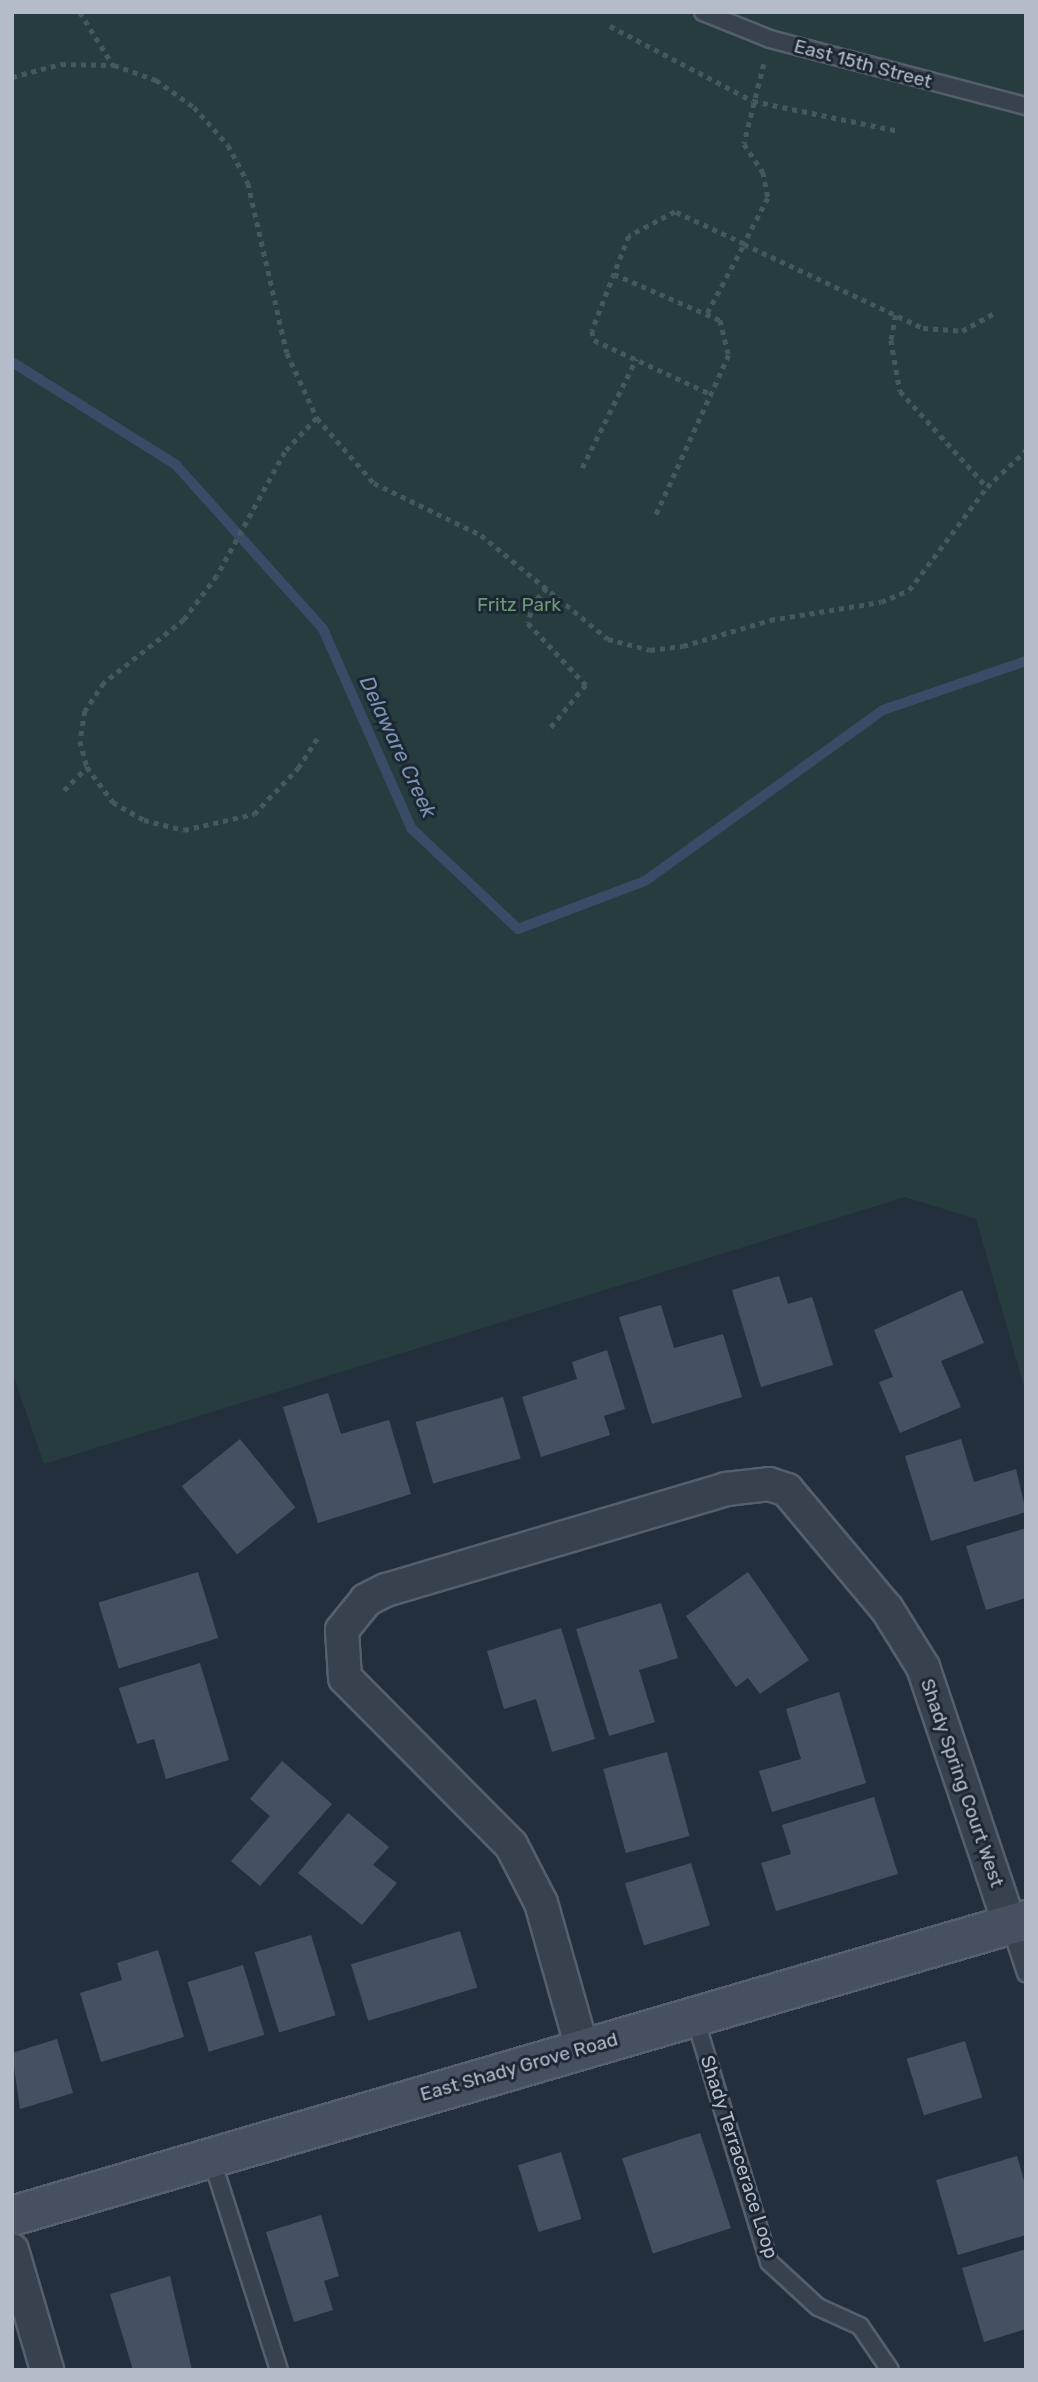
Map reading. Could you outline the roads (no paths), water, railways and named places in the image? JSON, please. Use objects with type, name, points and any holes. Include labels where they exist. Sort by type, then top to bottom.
[{"type":"main road","name":"East Shady Grove Road","points":[[12,2216],[1018,1922]]},
{"type":"street","name":"Shady Spring Court West","points":[[582,2048],[541,1903],[511,1845],[362,1702],[345,1678],[340,1649],[342,1630],[366,1600],[572,1535],[751,1484],[769,1483],[802,1500],[887,1609],[923,1667],[1018,1922]]},
{"type":"street","points":[[12,2250],[47,2370]]},
{"type":"lane","name":"East 15th Street","points":[[703,12],[770,39],[1026,106]]},
{"type":"lane","points":[[1018,1922],[1026,1973]]},
{"type":"lane","name":"Shady Terracerace Loop","points":[[694,2015],[769,2262],[818,2307],[860,2326],[890,2370]]},
{"type":"lane","points":[[211,2157],[279,2370]]},
{"type":"waterway","name":"Delaware Creek","points":[[12,362],[176,465],[323,629],[411,828],[518,929],[645,881],[883,710],[1026,661]]},
{"type":"park label","name":"Fritz Park","points":[[519,605]]}]
